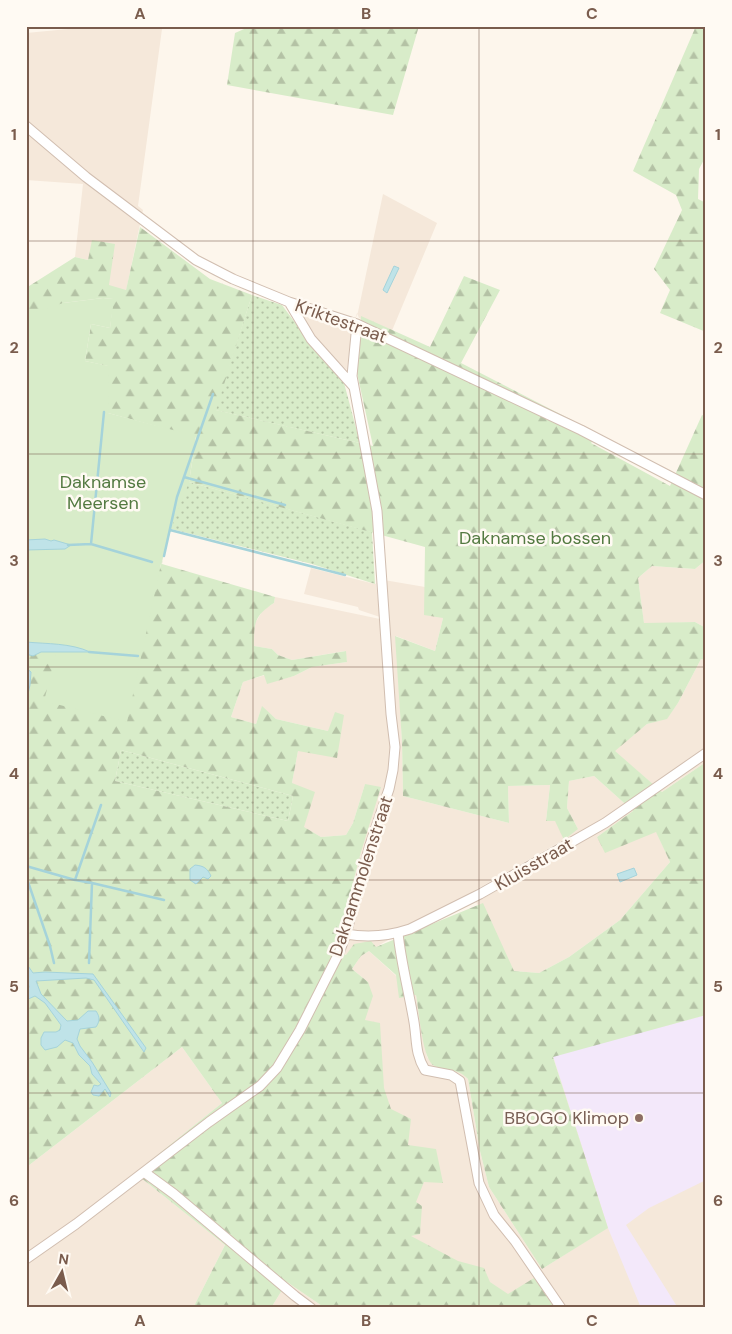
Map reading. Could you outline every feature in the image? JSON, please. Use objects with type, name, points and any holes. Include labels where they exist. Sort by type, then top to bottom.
[{"type":"street","name":"Kriktestraat","points":[[26,126],[86,177],[196,260],[233,279],[290,302],[357,324],[581,430],[706,495]]},
{"type":"street","points":[[290,302],[311,339],[354,387]]},
{"type":"street","name":"Daknammolenstraat","points":[[26,1259],[76,1224],[209,1122],[260,1086],[277,1068],[300,1030],[339,953],[346,934],[370,845],[389,789],[395,747],[388,685],[377,511],[352,376],[357,324]]},
{"type":"street","name":"Kluisstraat","points":[[346,934],[380,936],[398,933],[410,929],[480,894],[605,823],[706,753]]},
{"type":"street","points":[[398,933],[400,958],[414,1021],[418,1059],[425,1070],[451,1074],[460,1081],[479,1183],[494,1215],[515,1241],[561,1308]]},
{"type":"street","points":[[144,1172],[174,1194],[311,1308]]},
{"type":"shaded area","points":[[100,26],[162,29],[138,206],[143,210],[126,291],[109,286],[88,260],[75,257],[83,184],[26,180],[26,33]]},
{"type":"shaded area","points":[[383,194],[437,223],[391,333],[359,318],[357,314]]},
{"type":"shaded area","points":[[303,316],[352,329],[347,370],[317,343],[301,317]]},
{"type":"shaded area","points":[[706,560],[706,628],[695,622],[644,624],[638,578],[652,566],[695,569]]},
{"type":"shaded area","points":[[311,568],[375,584],[384,580],[425,587],[443,618],[435,651],[396,636],[403,796],[509,823],[508,786],[550,785],[546,821],[555,821],[578,829],[567,808],[569,781],[594,776],[633,811],[597,837],[656,831],[670,862],[620,920],[569,957],[539,973],[514,971],[476,902],[565,853],[563,840],[376,947],[346,955],[335,951],[361,851],[365,784],[353,823],[346,835],[321,837],[303,827],[292,783],[298,751],[328,731],[276,719],[262,707],[256,724],[231,717],[243,682],[265,675],[267,683],[294,676],[312,667],[347,662],[345,651],[292,660],[278,655],[272,649],[254,646],[254,625],[263,610],[274,603],[275,597],[380,619],[382,639],[384,581],[376,584],[380,617],[359,610],[358,607],[304,594]]},
{"type":"shaded area","points":[[701,659],[706,660],[706,762],[662,792],[614,751],[647,724],[667,718],[678,703]]},
{"type":"shaded area","points":[[369,951],[416,994],[427,1057],[434,1066],[462,1073],[468,1079],[480,1151],[489,1187],[542,1269],[607,1228],[553,1056],[706,1015],[706,1308],[326,1308],[368,982],[352,969],[361,956]]},
{"type":"shaded area","name":"BBOGO Klimop","points":[[706,1015],[706,1180],[649,1208],[626,1225],[678,1308],[641,1308],[608,1228],[553,1056]]},
{"type":"shaded area","points":[[182,1047],[222,1103],[135,1173],[225,1245],[193,1308],[26,1308],[26,1162],[28,1166]]},
{"type":"shaded area","points":[[287,1282],[325,1308],[271,1308]]},
{"type":"green space","points":[[251,26],[419,26],[393,115],[227,85],[235,33]]},
{"type":"green space","points":[[696,26],[706,26],[706,156],[699,169],[698,199],[706,203],[706,332],[660,313],[670,290],[654,269],[682,210],[676,195],[633,171]]},
{"type":"green space","name":"Daknamse bossen","points":[[140,227],[210,279],[252,295],[216,410],[373,446],[357,373],[361,316],[430,347],[464,276],[500,290],[461,363],[599,434],[591,443],[670,486],[702,415],[706,417],[706,560],[695,569],[652,566],[638,578],[644,623],[695,622],[706,628],[706,660],[701,659],[678,703],[667,719],[647,724],[615,751],[662,792],[706,762],[706,1015],[553,1057],[608,1228],[542,1269],[489,1187],[480,1151],[468,1079],[455,1071],[437,1067],[429,1060],[422,1033],[416,995],[399,998],[396,975],[369,951],[361,956],[352,969],[368,982],[373,996],[365,1020],[380,1023],[384,1088],[391,1109],[411,1119],[408,1145],[436,1149],[443,1183],[424,1182],[416,1202],[422,1206],[420,1234],[411,1236],[458,1261],[484,1268],[490,1282],[508,1294],[534,1278],[555,1308],[325,1308],[287,1282],[271,1308],[193,1308],[225,1245],[135,1173],[222,1103],[182,1047],[28,1166],[26,1159],[26,646],[160,568],[163,558],[162,564],[275,597],[274,603],[262,612],[256,621],[254,646],[272,649],[278,655],[292,660],[346,651],[347,662],[312,667],[294,676],[267,684],[264,675],[243,682],[231,717],[256,724],[262,706],[276,719],[328,731],[335,712],[344,715],[337,758],[298,751],[292,783],[315,792],[304,827],[321,837],[346,835],[353,823],[365,784],[381,787],[361,852],[335,951],[346,955],[354,944],[371,941],[376,947],[483,903],[514,971],[539,973],[569,957],[620,920],[670,862],[656,832],[605,853],[597,837],[633,811],[594,776],[569,781],[567,808],[578,829],[564,840],[555,821],[546,821],[550,785],[508,786],[509,823],[403,796],[402,742],[395,636],[435,651],[443,618],[424,615],[425,547],[189,482],[196,437],[108,413],[108,366],[85,361],[91,324],[110,328],[113,299],[103,298],[63,303],[26,344],[26,288],[75,257],[88,260],[92,240],[115,244],[109,285],[126,290]],"holes":[[[121,750],[293,796],[288,821],[115,781]]]},
{"type":"green space","points":[[252,295],[282,305],[308,340],[343,379],[360,443],[215,410]]},
{"type":"green space","name":"Daknamse Meersen","points":[[103,298],[114,299],[110,328],[91,324],[85,361],[109,366],[108,413],[196,436],[189,482],[171,529],[161,564],[127,722],[44,701],[57,650],[26,646],[26,344],[29,314],[63,303]]},
{"type":"green space","points":[[26,344],[189,482],[372,532],[375,584],[312,564],[171,529],[161,564]]},
{"type":"green space","points":[[121,750],[293,796],[288,821],[115,781]]},
{"type":"water","points":[[394,266],[399,268],[387,293],[383,290]]},
{"type":"water","points":[[45,539],[71,545],[65,549],[26,550],[26,540]]},
{"type":"water","points":[[26,642],[67,645],[90,652],[41,652],[33,656],[26,654]]},
{"type":"water","points":[[26,668],[31,672],[26,703]]},
{"type":"water","points":[[195,865],[205,868],[211,876],[208,879],[203,877],[196,884],[190,880],[190,869]]},
{"type":"water","points":[[634,868],[637,875],[620,882],[617,874]]},
{"type":"water","points":[[26,963],[33,973],[93,974],[146,1048],[144,1052],[94,980],[86,978],[36,981],[41,994],[67,1021],[78,1020],[88,1011],[96,1011],[99,1019],[96,1027],[80,1029],[77,1039],[111,1093],[110,1097],[105,1089],[99,1096],[93,1095],[91,1092],[94,1085],[98,1086],[101,1084],[92,1074],[90,1066],[79,1055],[73,1043],[65,1040],[57,1047],[45,1050],[41,1045],[41,1038],[44,1032],[56,1032],[60,1030],[61,1025],[45,1003],[35,996],[26,1000],[26,992],[29,987]]},
{"type":"waterway","points":[[164,556],[177,497],[213,394]]},
{"type":"waterway","points":[[91,544],[104,412]]},
{"type":"waterway","points":[[184,477],[285,505]]},
{"type":"waterway","points":[[170,530],[345,575]]},
{"type":"waterway","points":[[68,545],[91,544],[152,562]]},
{"type":"waterway","points":[[89,652],[138,656]]},
{"type":"waterway","points":[[92,883],[75,880],[101,805]]},
{"type":"waterway","points":[[26,866],[75,880]]},
{"type":"waterway","points":[[26,876],[54,963]]},
{"type":"waterway","points":[[89,963],[92,883],[164,900]]},
{"type":"place","name":"BBOGO Klimop","points":[[639,1118]]}]
